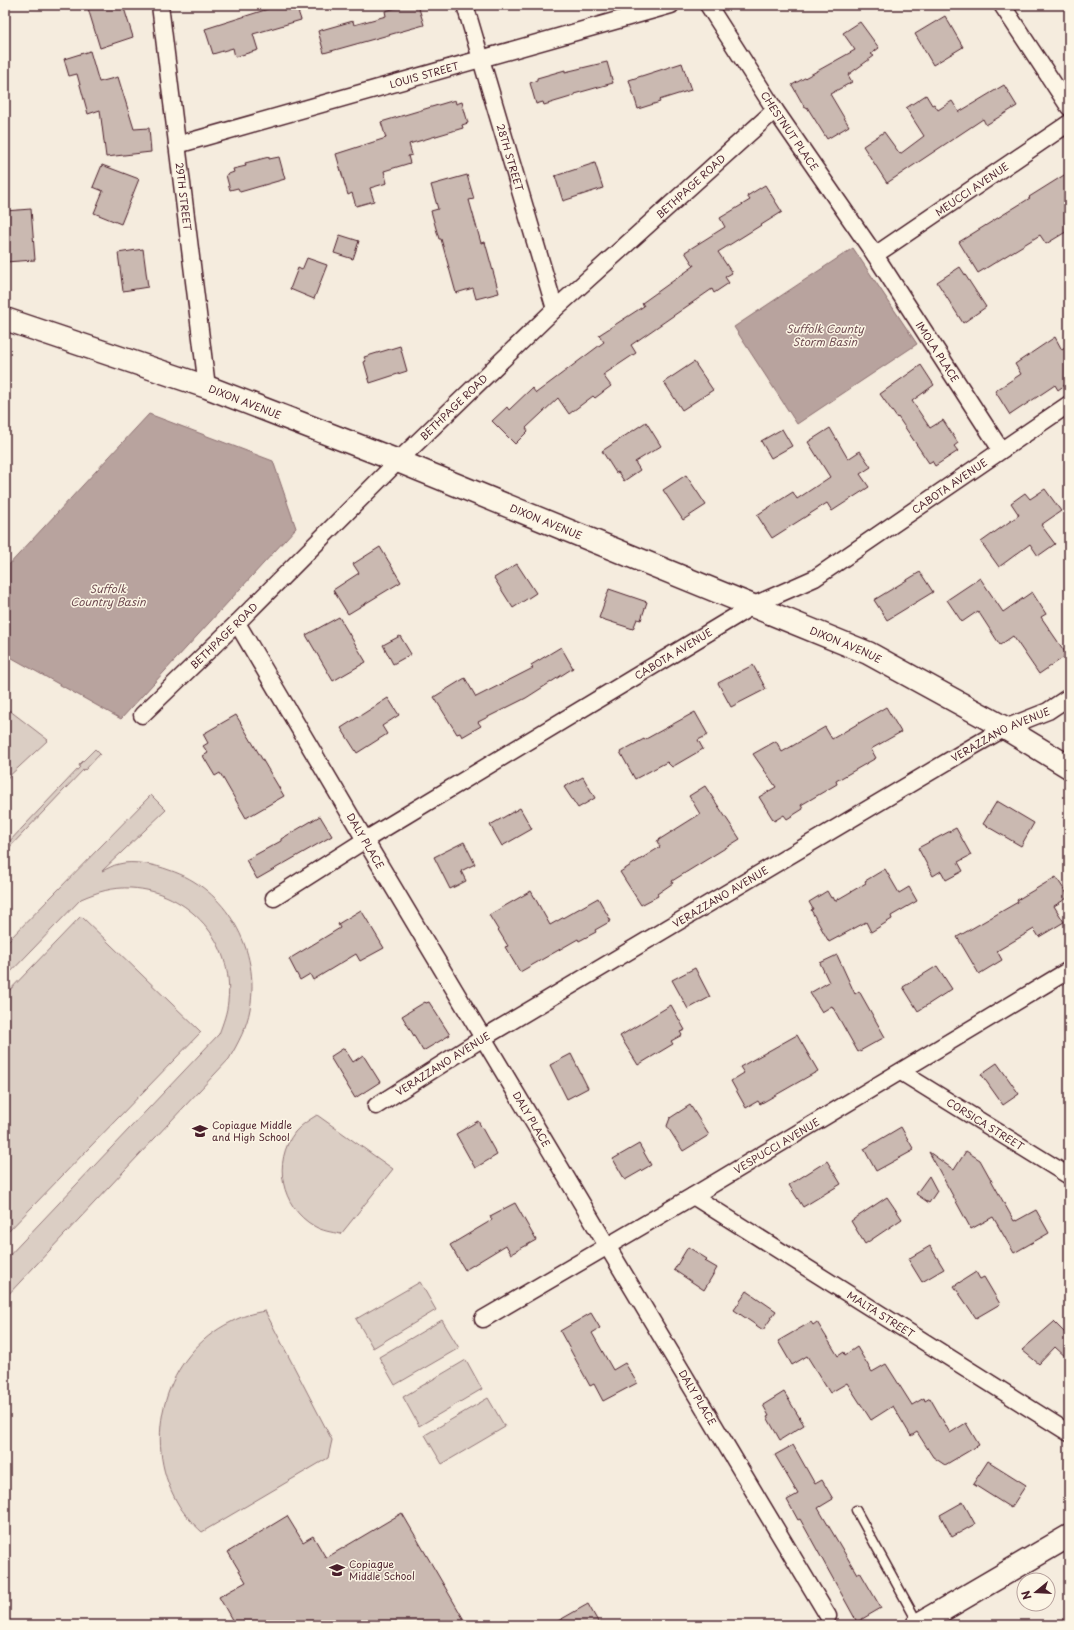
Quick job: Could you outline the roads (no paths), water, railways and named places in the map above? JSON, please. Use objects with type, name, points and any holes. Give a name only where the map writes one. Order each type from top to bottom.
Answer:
[{"type":"main road","name":"DIXON AVENUE","points":[[5,319],[207,387],[398,460],[754,605],[868,653],[1005,728],[1069,767]]},
{"type":"main road","points":[[918,1624],[1069,1536]]},
{"type":"street","name":"29TH STREET","points":[[160,5],[207,387]]},
{"type":"street","name":"28TH STREET","points":[[465,5],[555,309]]},
{"type":"street","name":"LOUIS STREET","points":[[177,145],[671,5]]},
{"type":"street","name":"CHESTNUT PLACE","points":[[708,5],[775,110],[875,255]]},
{"type":"street","points":[[1002,5],[1069,107]]},
{"type":"street","name":"BETHPAGE ROAD","points":[[142,715],[237,623],[398,460],[555,309],[775,110]]},
{"type":"street","name":"MEUCCI AVENUE","points":[[875,255],[1069,123]]},
{"type":"street","name":"IMOLA PLACE","points":[[875,255],[1001,450]]},
{"type":"street","name":"CABOTA AVENUE","points":[[274,898],[365,840],[754,605],[815,578],[1069,404]]},
{"type":"street","name":"DALY PLACE","points":[[237,623],[828,1616]]},
{"type":"street","name":"VERAZZANO AVENUE","points":[[376,1106],[483,1038],[1005,728],[1048,711],[1069,697]]},
{"type":"street","name":"VESPUCCI AVENUE","points":[[483,1319],[693,1196],[1069,970]]},
{"type":"street","name":"CORSICA STREET","points":[[901,1072],[1069,1176]]},
{"type":"street","name":"MALTA STREET","points":[[693,1196],[1069,1433]]},
{"type":"lane","points":[[856,1510],[918,1624]]},
{"type":"water","name":"Suffolk County Storm Basin","points":[[853,248],[917,344],[797,424],[734,327]]},
{"type":"water","name":"Suffolk Country Basin","points":[[149,414],[273,461],[296,528],[121,719],[5,654],[5,569]]},
{"type":"place","name":"Copiague Middle and High School","points":[[200,1131]]},
{"type":"place","name":"Copiague Middle School","points":[[337,1570]]}]
